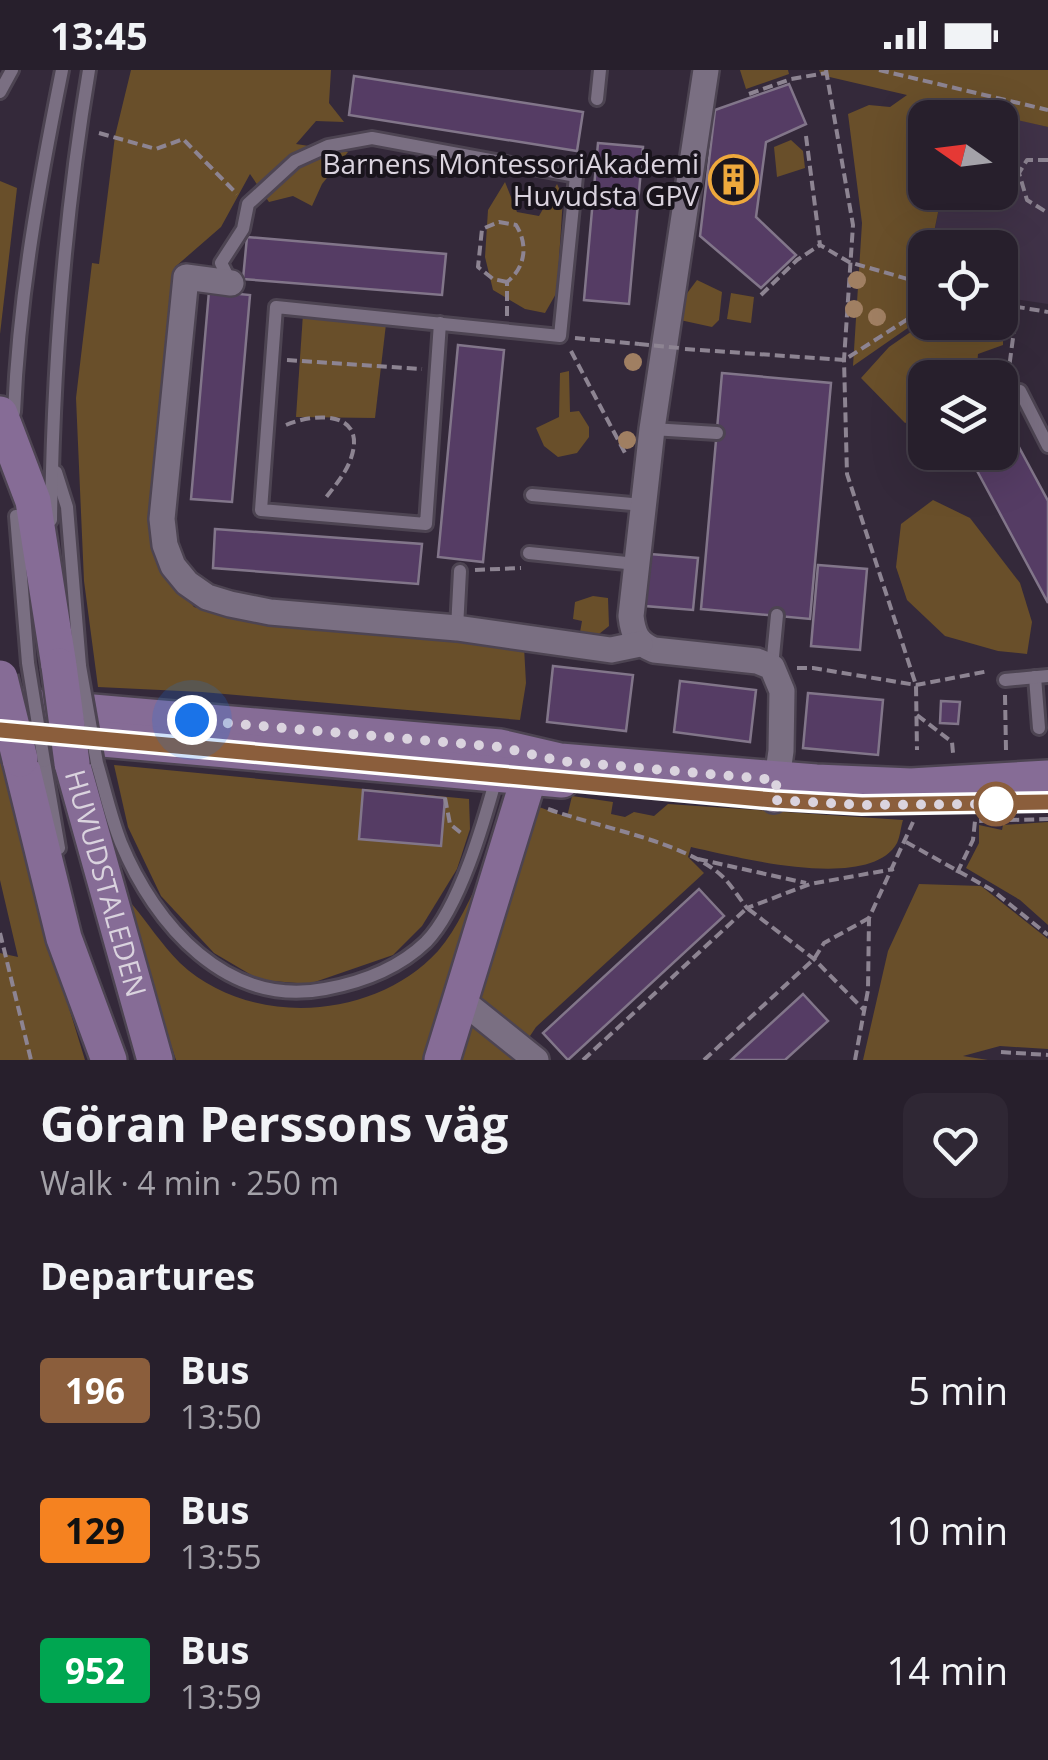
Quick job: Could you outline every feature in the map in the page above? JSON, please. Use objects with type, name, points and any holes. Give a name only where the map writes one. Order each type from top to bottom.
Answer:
[{"type":"street","points":[[640,644],[631,616],[642,505],[706,70]]},
{"type":"street","points":[[232,283],[186,277],[162,519],[165,545],[187,583],[207,597],[270,612],[457,628],[611,650],[640,644],[654,650],[757,660],[772,667],[782,691],[775,790]]},
{"type":"street","name":"HUVUDSTALEDEN","points":[[7,413],[33,501],[50,602],[42,668],[59,762],[154,1060]]},
{"type":"street","name":"HUVUDSTALEDEN","points":[[42,668],[59,762],[64,938],[109,1060]]},
{"type":"street","points":[[0,704],[512,774]]},
{"type":"street","points":[[0,730],[512,774],[560,761],[862,805],[1048,802]]},
{"type":"street","points":[[442,1060],[512,774]]},
{"type":"street","points":[[775,790],[1048,778]]},
{"type":"street","points":[[460,999],[536,1060]]},
{"type":"lane","points":[[0,92],[12,70]]},
{"type":"lane","points":[[7,413],[37,196],[62,70]]},
{"type":"lane","points":[[50,602],[52,460],[73,167],[89,70]]},
{"type":"lane","points":[[597,98],[600,70]]},
{"type":"lane","points":[[232,283],[221,263],[242,229],[248,204],[295,161],[328,146],[372,138],[576,176],[560,336],[440,323],[276,307],[262,510],[426,524],[440,323]]},
{"type":"lane","points":[[1020,392],[1048,446]]},
{"type":"lane","points":[[652,428],[717,432]]},
{"type":"lane","points":[[42,668],[68,507],[52,460]]},
{"type":"lane","points":[[532,496],[642,505]]},
{"type":"lane","points":[[16,516],[42,668]]},
{"type":"lane","points":[[529,553],[636,564]]},
{"type":"lane","points":[[457,628],[460,571]]},
{"type":"lane","points":[[772,667],[776,616]]},
{"type":"lane","points":[[1004,680],[1041,677],[1040,728]]},
{"type":"lane","points":[[59,762],[120,842],[149,899],[186,944],[233,980],[273,990],[314,992],[383,974],[428,940],[456,894],[512,774]]},
{"type":"path","points":[[879,70],[1048,110]]},
{"type":"path","points":[[749,94],[826,71],[853,224],[844,360],[847,474],[916,686],[916,750]]},
{"type":"path","points":[[104,134],[156,148],[183,139],[248,204]]},
{"type":"path","points":[[806,136],[820,245]]},
{"type":"path","points":[[1048,160],[1027,160],[1019,173],[1026,200],[1048,213]]},
{"type":"path","points":[[499,222],[516,225],[524,237],[524,259],[507,282],[493,279],[478,267],[482,229],[499,222]]},
{"type":"path","points":[[820,245],[849,262],[908,279]]},
{"type":"path","points":[[761,295],[797,260],[820,245]]},
{"type":"path","points":[[506,330],[507,282]]},
{"type":"path","points":[[1018,308],[1048,312]]},
{"type":"path","points":[[626,454],[571,353],[572,337],[844,360],[908,319]]},
{"type":"path","points":[[1013,340],[1009,368],[1020,392]]},
{"type":"path","points":[[272,358],[435,370]]},
{"type":"path","points":[[267,433],[319,415],[334,417],[350,430],[354,441],[352,458],[324,499],[320,515]]},
{"type":"path","points":[[460,571],[522,568],[529,553]]},
{"type":"path","points":[[772,667],[813,668],[916,686],[1006,668],[1006,750]]},
{"type":"path","points":[[916,714],[952,742],[954,758]]},
{"type":"path","points":[[512,774],[594,825],[663,844],[722,876],[747,908],[814,959],[864,1010]]},
{"type":"path","points":[[443,785],[450,824],[476,845]]},
{"type":"path","points":[[957,872],[973,840],[975,821],[1048,819]]},
{"type":"path","points":[[855,1060],[868,990],[869,918],[913,822]]},
{"type":"path","points":[[906,842],[1010,902],[1048,935]]},
{"type":"path","points":[[693,858],[810,884]]},
{"type":"path","points":[[583,1060],[747,908],[810,884],[894,870]]},
{"type":"path","points":[[704,1060],[814,959],[824,943],[869,918]]},
{"type":"path","points":[[0,933],[31,1060]]},
{"type":"path","points":[[1001,1052],[1048,1055]]},
{"type":"shaded area","points":[[131,70],[331,70],[329,103],[344,122],[316,121],[296,144],[348,152],[322,184],[312,206],[293,196],[269,202],[250,174],[221,227],[175,267],[156,517],[171,577],[194,607],[233,618],[402,631],[524,647],[526,683],[520,720],[202,692],[98,687],[84,581],[76,398],[92,263],[99,264],[115,136]]},
{"type":"shaded area","points":[[740,70],[788,70],[789,74],[746,89]]},
{"type":"shaded area","points":[[819,70],[1048,70],[1048,127],[1018,120],[1018,100],[908,100],[908,210],[939,210],[934,230],[908,230],[908,328],[853,366],[862,223],[848,114],[869,105],[890,107],[907,95],[821,75]]},
{"type":"shaded area","points":[[1018,120],[1048,127],[1048,304],[1018,300],[1018,230],[935,230],[939,210],[1018,210]]},
{"type":"shaded area","points":[[791,140],[803,151],[805,168],[777,177],[774,147]]},
{"type":"shaded area","points":[[0,181],[17,188],[0,334]]},
{"type":"shaded area","points":[[505,182],[517,212],[539,216],[557,184],[563,197],[557,292],[545,313],[525,309],[493,290],[485,257],[488,210]]},
{"type":"shaded area","points":[[697,280],[722,292],[719,320],[712,327],[680,320],[682,300]]},
{"type":"shaded area","points":[[731,293],[754,297],[751,323],[727,319]]},
{"type":"shaded area","points":[[303,314],[386,324],[375,418],[296,417]]},
{"type":"shaded area","points":[[908,334],[908,340],[1003,340],[1003,345],[978,354],[977,360],[908,360],[905,423],[861,378],[889,347]]},
{"type":"shaded area","points":[[569,371],[570,412],[579,411],[589,427],[589,437],[577,453],[558,457],[544,446],[536,428],[559,417],[560,373]]},
{"type":"shaded area","points":[[933,500],[970,518],[1020,583],[1032,622],[1027,654],[998,651],[945,636],[907,600],[896,567],[901,524]]},
{"type":"shaded area","points":[[593,596],[608,598],[609,626],[599,634],[579,638],[582,621],[573,619],[575,602]]},
{"type":"shaded area","points":[[0,762],[4,762],[39,910],[85,1060],[0,1060],[0,953],[18,957],[0,880]]},
{"type":"shaded area","points":[[114,765],[469,799],[470,829],[457,869],[422,926],[393,955],[309,984],[260,980],[214,953],[161,896],[128,827]]},
{"type":"shaded area","points":[[572,796],[613,802],[611,814],[625,817],[634,812],[654,816],[668,804],[903,820],[897,843],[882,858],[859,866],[800,867],[691,847],[688,857],[704,873],[536,1027],[514,1060],[454,1060],[539,807],[567,817]]},
{"type":"shaded area","points":[[1048,822],[1048,925],[1020,900],[966,868],[979,843],[979,825],[1002,830],[1003,825]]},
{"type":"shaded area","points":[[484,871],[427,1060],[176,1060],[141,957],[131,903],[180,963],[208,984],[240,998],[275,1006],[311,1008],[346,1003],[380,992],[411,974],[445,942]]},
{"type":"shaded area","points":[[919,884],[981,886],[1048,939],[1048,1049],[1000,1046],[963,1056],[988,1060],[863,1060],[888,951]]},
{"type":"building","points":[[354,76],[583,112],[577,151],[349,115]]},
{"type":"building","name":"Barnens MontessoriAkademi Huvudsta GPV","points":[[789,84],[806,124],[766,142],[756,217],[796,255],[761,288],[700,236],[715,110]]},
{"type":"building","points":[[598,143],[643,147],[629,304],[584,300]]},
{"type":"building","points":[[247,237],[446,254],[442,295],[243,279]]},
{"type":"building","points":[[209,291],[250,295],[232,502],[191,499]]},
{"type":"building","points":[[458,345],[504,350],[483,562],[438,557]]},
{"type":"building","points":[[722,373],[831,383],[810,619],[701,609]]},
{"type":"building","points":[[1018,445],[1048,501],[1048,603],[977,470],[1018,470]]},
{"type":"building","points":[[215,529],[422,544],[418,584],[213,568]]},
{"type":"building","points":[[650,554],[698,558],[693,610],[645,606]]},
{"type":"building","points":[[818,565],[867,569],[860,650],[811,646]]},
{"type":"building","points":[[553,666],[633,675],[626,731],[547,722]]},
{"type":"building","points":[[680,681],[756,690],[750,742],[674,732]]},
{"type":"building","points":[[808,693],[883,700],[878,755],[803,748]]},
{"type":"building","points":[[941,701],[960,702],[958,724],[940,723]]},
{"type":"building","points":[[363,790],[445,798],[441,846],[359,839]]},
{"type":"building","points":[[699,889],[724,916],[568,1060],[543,1033]]},
{"type":"building","points":[[803,994],[828,1021],[785,1060],[731,1060]]},
{"type":"bus line","name":"196","points":[[0,730],[774,800],[862,805],[1048,802]]},
{"type":"place","name":"Barnens MontessoriAkademi Huvudsta GPV","points":[[734,180]]},
{"type":"route","points":[[192,720],[500,747],[560,761],[777,780],[774,800],[862,805],[996,804]]}]
